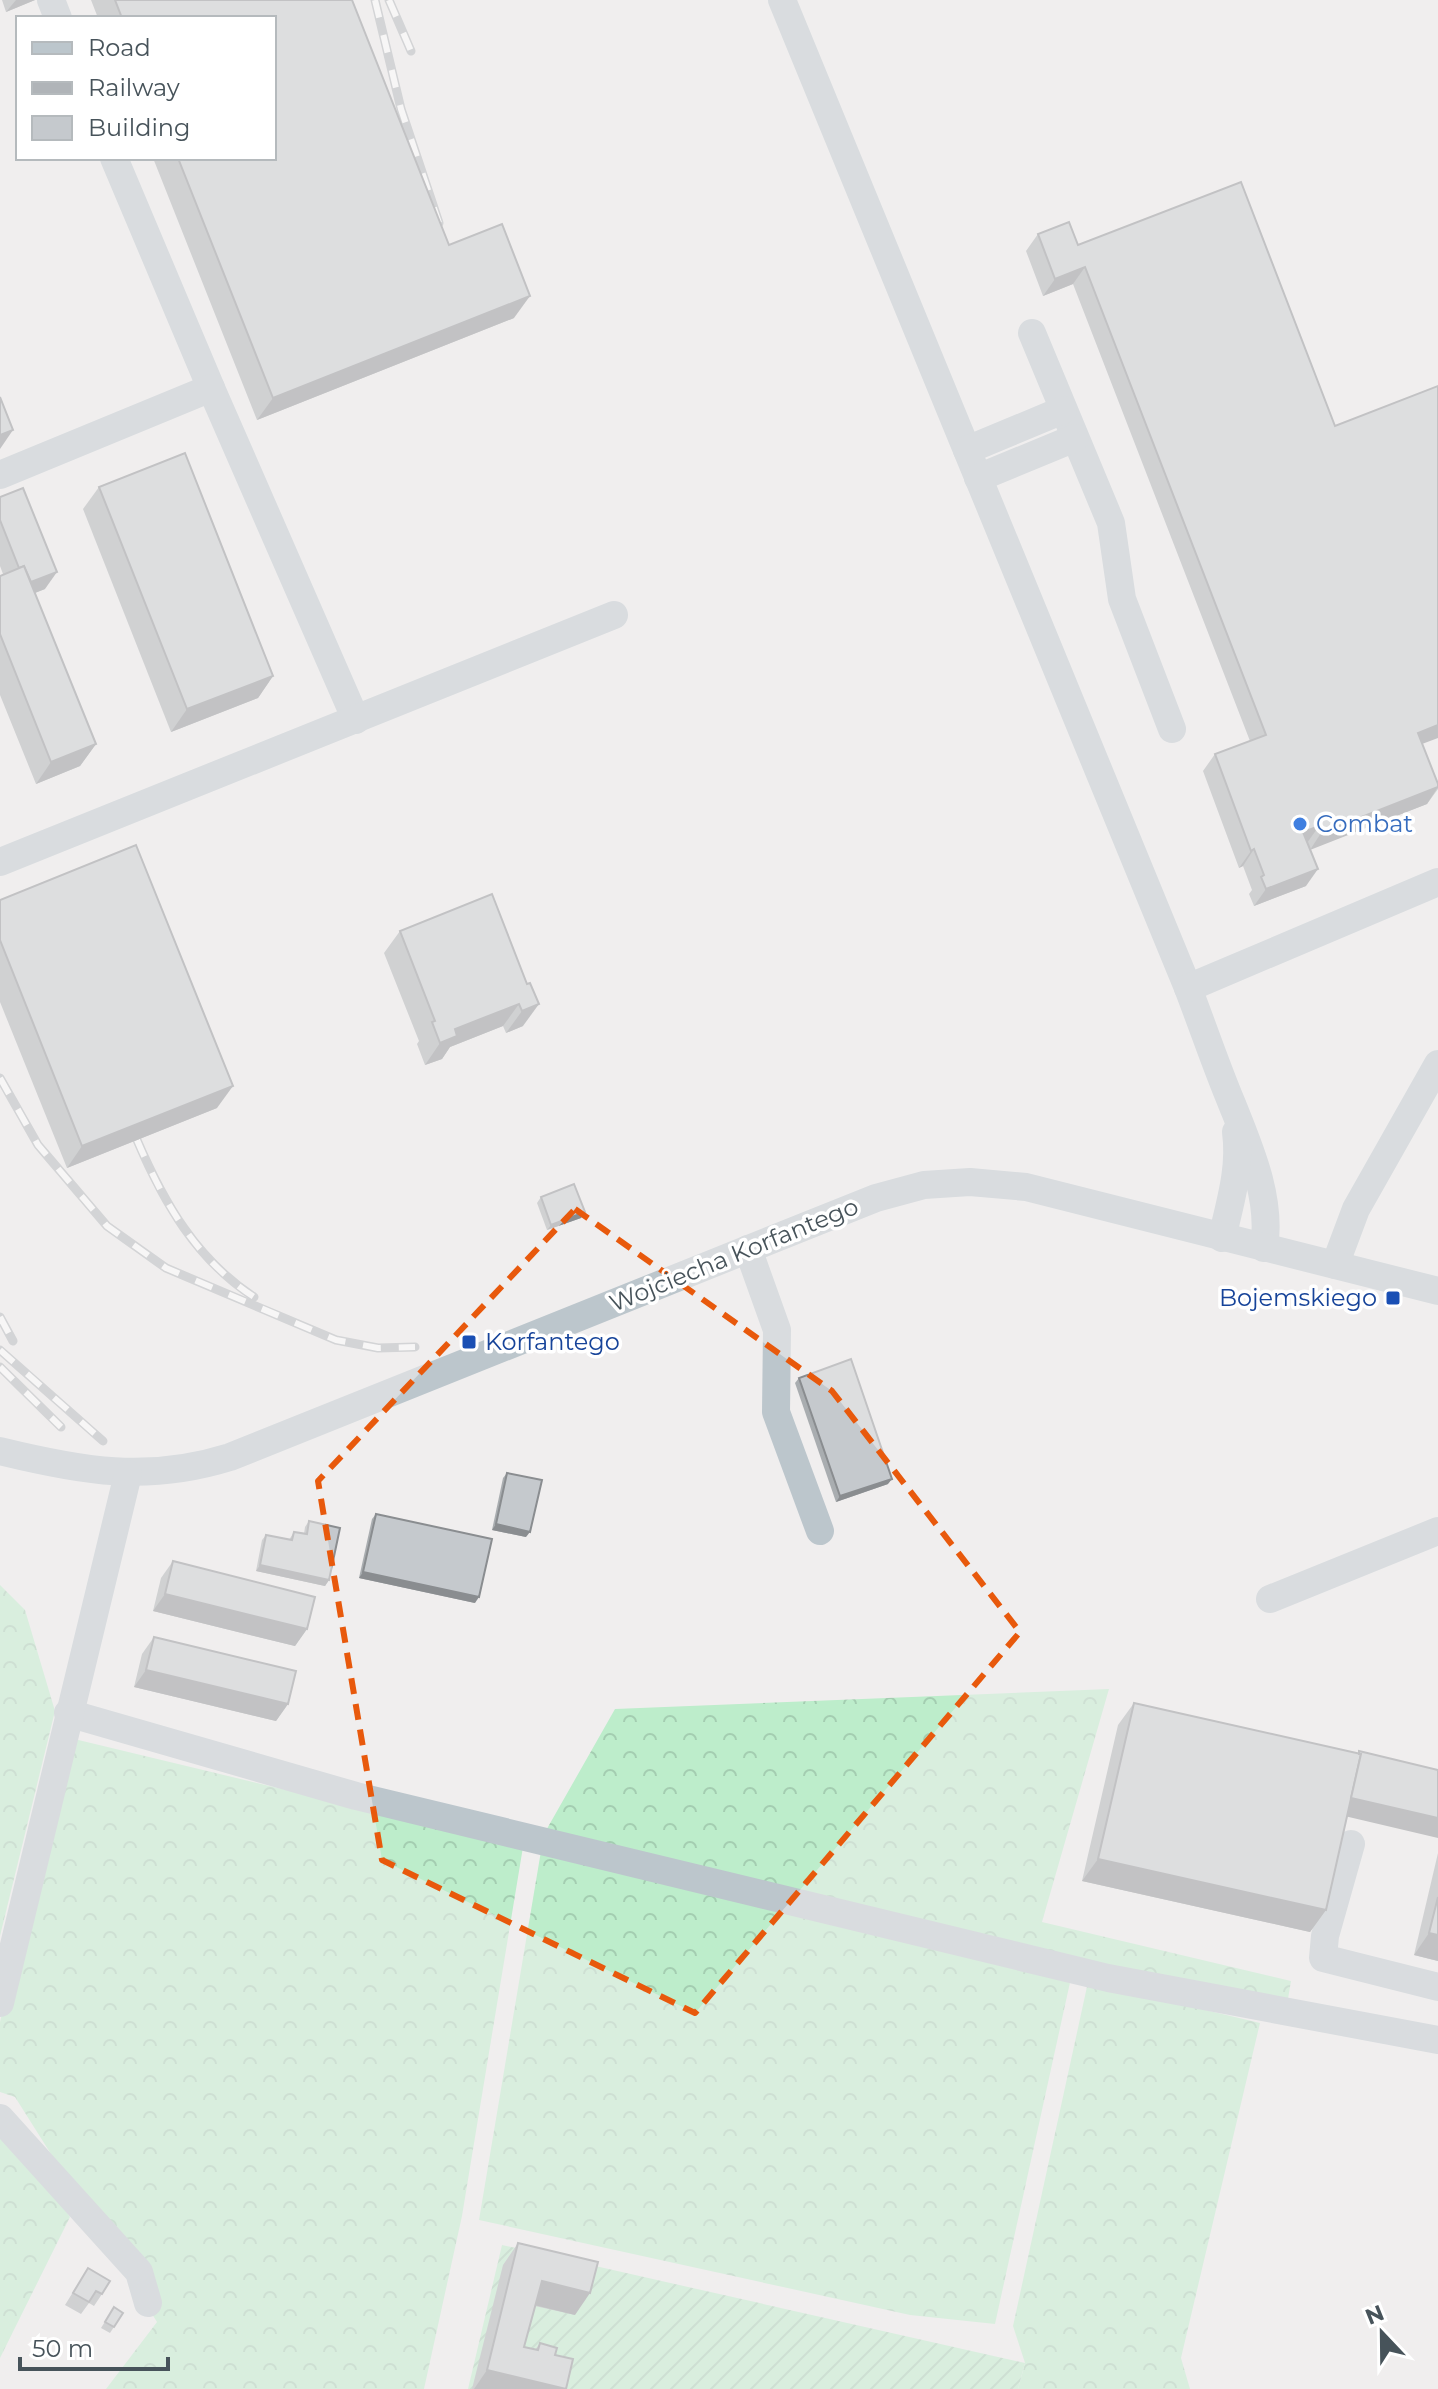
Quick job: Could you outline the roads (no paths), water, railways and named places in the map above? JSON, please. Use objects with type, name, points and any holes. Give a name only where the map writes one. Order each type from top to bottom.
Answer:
[{"type":"street","points":[[782,0],[1188,988],[1247,1140],[1263,1200],[1264,1248]]},
{"type":"street","points":[[115,160],[356,720]]},
{"type":"street","points":[[1032,333],[1111,523],[1122,599],[1172,729]]},
{"type":"street","points":[[0,475],[211,388]]},
{"type":"street","points":[[967,450],[1063,410]]},
{"type":"street","points":[[978,478],[1075,438]]},
{"type":"street","points":[[0,862],[614,615]]},
{"type":"street","points":[[1188,988],[1438,882]]},
{"type":"street","points":[[1335,1265],[1356,1209],[1438,1064]]},
{"type":"street","points":[[1222,1238],[1234,1189],[1238,1148],[1232,1104]]},
{"type":"street","name":"Wojciecha Korfantego","points":[[0,1451],[67,1467],[128,1474],[201,1466],[876,1198],[924,1185],[970,1182],[1026,1187],[1438,1291]]},
{"type":"street","points":[[748,1249],[777,1330],[776,1412],[820,1531]]},
{"type":"street","points":[[0,2003],[128,1474]]},
{"type":"street","points":[[1270,1599],[1438,1531]]},
{"type":"street","points":[[68,1713],[356,1796],[1108,1978],[1438,2040]]},
{"type":"street","points":[[1351,1844],[1325,1936],[1323,1958],[1438,1987]]},
{"type":"street","points":[[0,2118],[139,2272],[148,2303]]},
{"type":"railway","points":[[375,0],[401,109],[439,223]]},
{"type":"railway","points":[[389,0],[411,51]]},
{"type":"railway","points":[[0,1078],[38,1145],[107,1226],[166,1268],[336,1340],[378,1348],[415,1347]]},
{"type":"railway","points":[[137,1140],[184,1228],[215,1265],[254,1297]]},
{"type":"railway","points":[[0,1317],[13,1341]]},
{"type":"railway","points":[[0,1350],[103,1441]]},
{"type":"railway","points":[[0,1367],[61,1427]]},
{"type":"place","name":"Combat","points":[[1300,824]]},
{"type":"place","name":"Bojemskiego","points":[[1393,1298]]},
{"type":"place","name":"Korfantego","points":[[469,1342]]}]
